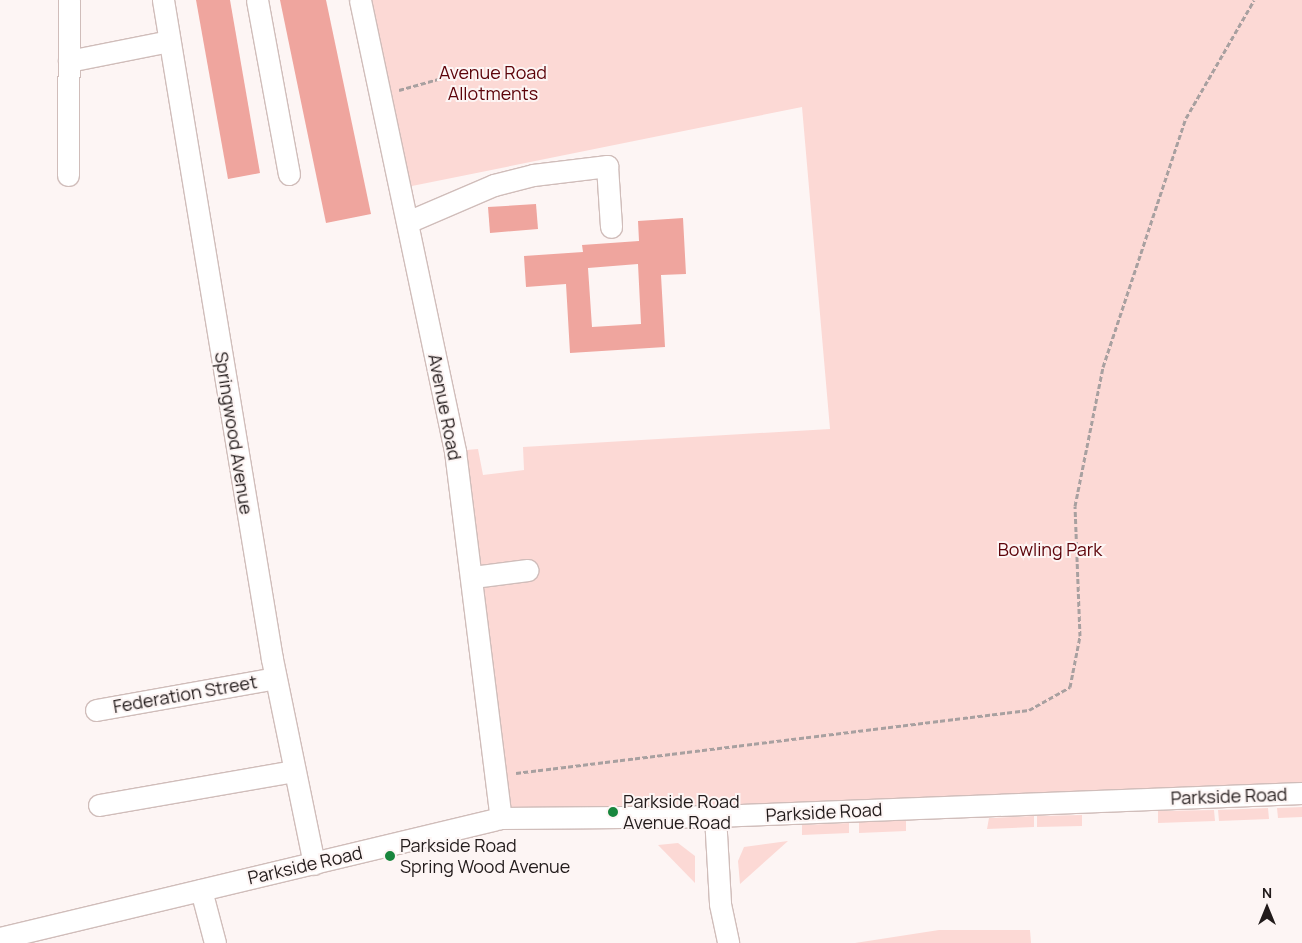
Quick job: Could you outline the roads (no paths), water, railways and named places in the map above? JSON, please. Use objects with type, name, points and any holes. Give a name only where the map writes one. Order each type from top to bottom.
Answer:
[{"type":"street","points":[[68,175],[69,0]]},
{"type":"street","name":"Springwood Avenue","points":[[163,0],[275,678],[314,864]]},
{"type":"street","points":[[257,0],[289,174]]},
{"type":"street","name":"Avenue Road","points":[[360,0],[410,220],[454,451],[473,577],[498,774],[501,818]]},
{"type":"street","points":[[69,61],[169,41]]},
{"type":"street","points":[[410,220],[494,186],[533,175],[607,166],[611,228]]},
{"type":"street","points":[[473,577],[528,570]]},
{"type":"street","name":"Federation Street","points":[[96,710],[275,678]]},
{"type":"street","points":[[99,805],[293,771]]},
{"type":"street","name":"Parkside Road","points":[[0,938],[501,818],[715,816],[1302,793]]},
{"type":"street","points":[[715,816],[720,904],[728,943]]},
{"type":"street","points":[[202,890],[215,943]]},
{"type":"place","name":"Parkside Road Avenue Road","points":[[613,812]]},
{"type":"place","name":"Parkside Road Spring Wood Avenue","points":[[390,856]]},
{"type":"park label","name":"Avenue Road Allotments","points":[[493,83]]},
{"type":"park label","name":"Bowling Park","points":[[1050,549]]}]
